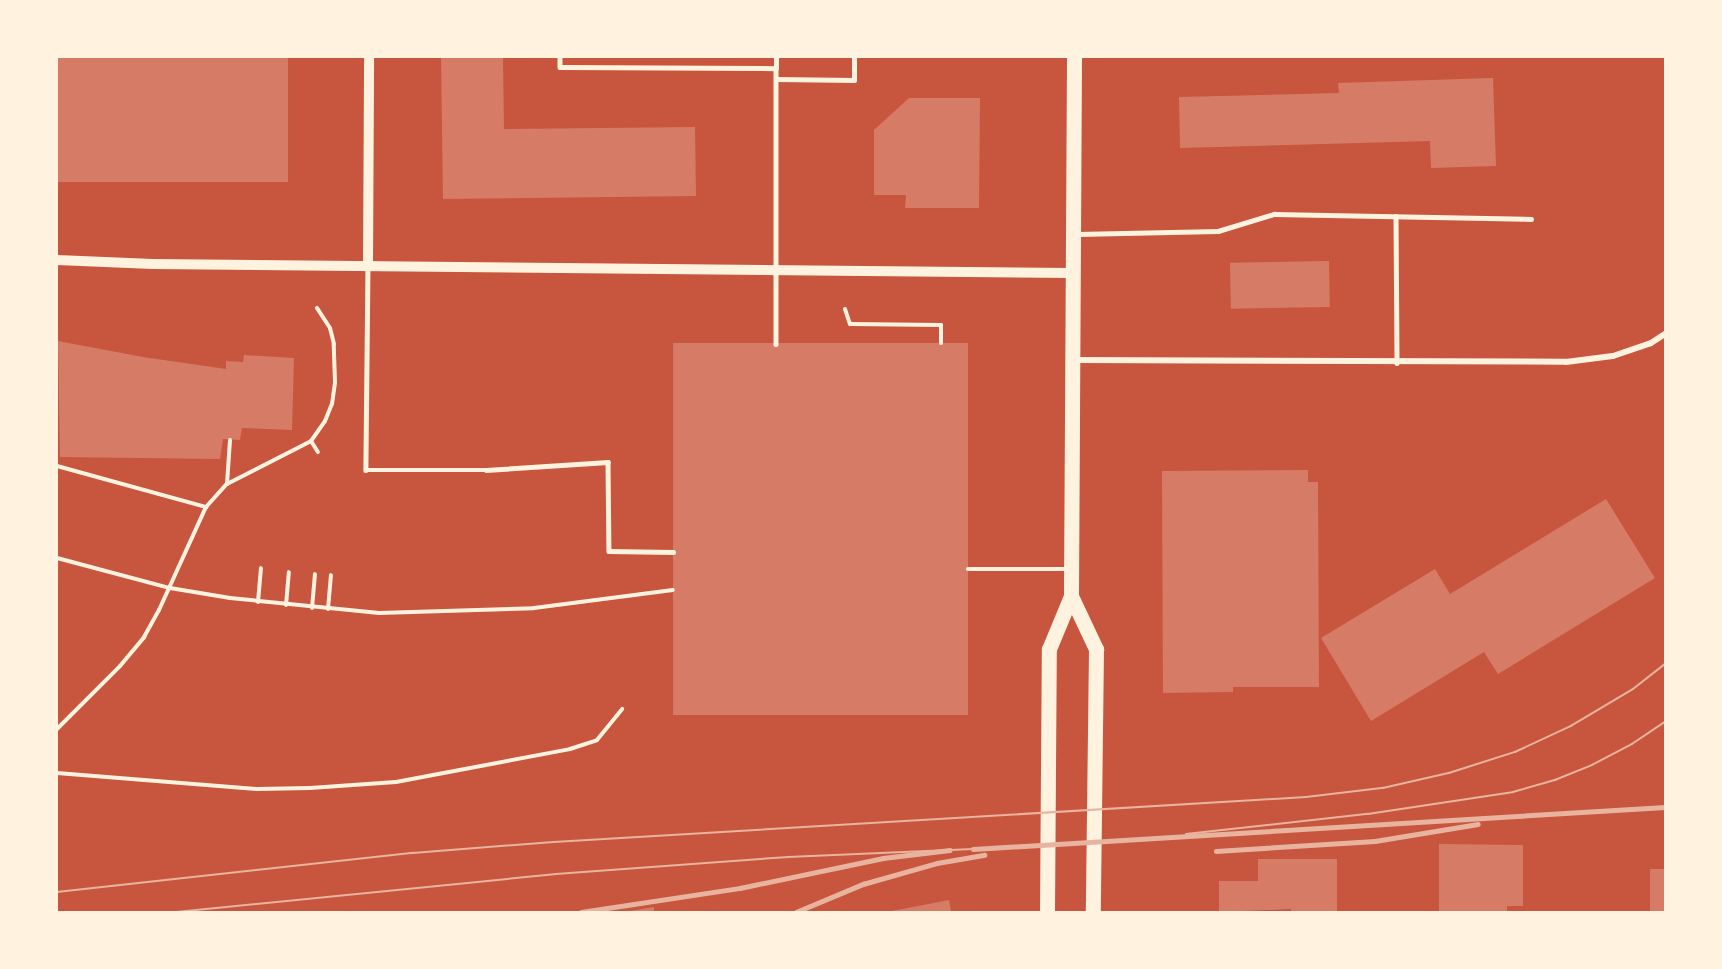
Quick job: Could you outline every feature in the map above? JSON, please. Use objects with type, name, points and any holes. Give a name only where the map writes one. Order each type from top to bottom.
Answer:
[{"type":"main road","points":[[1047,912],[1049,649],[1071,596],[1074,57]]},
{"type":"main road","points":[[1071,596],[1096,649],[1093,912]]},
{"type":"street","points":[[368,267],[369,57]]},
{"type":"street","points":[[57,260],[153,264],[368,267],[1074,273]]},
{"type":"street","points":[[1073,360],[1566,362],[1613,356],[1651,343],[1665,334]]},
{"type":"lane","points":[[560,57],[560,66],[776,68]]},
{"type":"lane","points":[[776,57],[777,344]]},
{"type":"lane","points":[[776,79],[854,80],[854,57]]},
{"type":"lane","points":[[1074,234],[1218,231],[1274,214],[1531,219]]},
{"type":"lane","points":[[1395,216],[1397,363]]},
{"type":"lane","points":[[368,267],[366,470],[486,470],[608,462],[609,551],[673,552]]},
{"type":"lane","points":[[968,569],[1071,569]]},
{"type":"path","points":[[57,729],[120,666],[144,637],[170,588],[206,507],[227,484],[310,441],[325,422],[332,404],[335,382],[330,328],[317,308]]},
{"type":"path","points":[[845,309],[850,324],[941,325],[941,343]]},
{"type":"path","points":[[227,484],[230,440]]},
{"type":"path","points":[[310,441],[318,452]]},
{"type":"path","points":[[57,465],[206,507]]},
{"type":"path","points":[[57,558],[170,588],[258,602],[379,613],[534,608],[673,590]]},
{"type":"path","points":[[258,602],[261,568]]},
{"type":"path","points":[[286,605],[289,572]]},
{"type":"path","points":[[312,608],[315,574]]},
{"type":"path","points":[[328,609],[331,575]]},
{"type":"path","points":[[57,773],[256,789],[396,782],[570,749],[597,740],[622,709]]},
{"type":"building","points":[[57,57],[288,57],[288,182],[57,182]]},
{"type":"building","points":[[441,57],[503,57],[504,129],[695,127],[696,196],[443,199]]},
{"type":"building","points":[[1493,78],[1496,166],[1431,168],[1430,141],[1180,148],[1179,97],[1339,93],[1338,83]]},
{"type":"building","points":[[909,98],[980,98],[979,208],[905,208],[906,195],[874,195],[874,130]]},
{"type":"building","points":[[1329,261],[1330,307],[1231,309],[1230,263]]},
{"type":"building","points":[[58,341],[143,357],[226,369],[226,361],[243,362],[244,355],[294,358],[292,430],[242,428],[240,440],[223,439],[220,459],[60,457]]},
{"type":"building","points":[[673,343],[968,343],[968,715],[673,715]]},
{"type":"building","points":[[1308,470],[1308,482],[1318,482],[1319,687],[1233,687],[1233,692],[1163,693],[1162,471]]},
{"type":"building","points":[[1606,499],[1655,578],[1498,674],[1484,652],[1371,721],[1321,638],[1435,569],[1450,594]]},
{"type":"building","points":[[1439,844],[1523,845],[1523,906],[1507,906],[1507,912],[1439,912]]},
{"type":"building","points":[[1258,859],[1337,859],[1337,912],[1291,912],[1291,909],[1219,912],[1219,881],[1258,881]]},
{"type":"building","points":[[1650,869],[1665,869],[1665,912],[1650,912]]},
{"type":"building","points":[[949,900],[951,912],[892,912],[892,911]]},
{"type":"building","points":[[654,907],[654,912],[630,912],[630,911]]},
{"type":"tram line","points":[[57,892],[413,853],[554,842],[1306,797],[1383,788],[1449,773],[1515,752],[1571,726],[1633,689],[1665,664]]},
{"type":"tram line","points":[[1186,834],[1368,814],[1513,792],[1555,780],[1592,765],[1632,744],[1665,722]]},
{"type":"tram line","points":[[176,912],[556,874],[788,857],[973,849]]},
{"type":"railway","points":[[973,849],[1665,807]]},
{"type":"railway","points":[[1216,851],[1375,841],[1478,824]]},
{"type":"railway","points":[[581,912],[740,888],[883,858],[950,850]]},
{"type":"railway","points":[[796,912],[863,884],[937,863],[984,855]]}]
